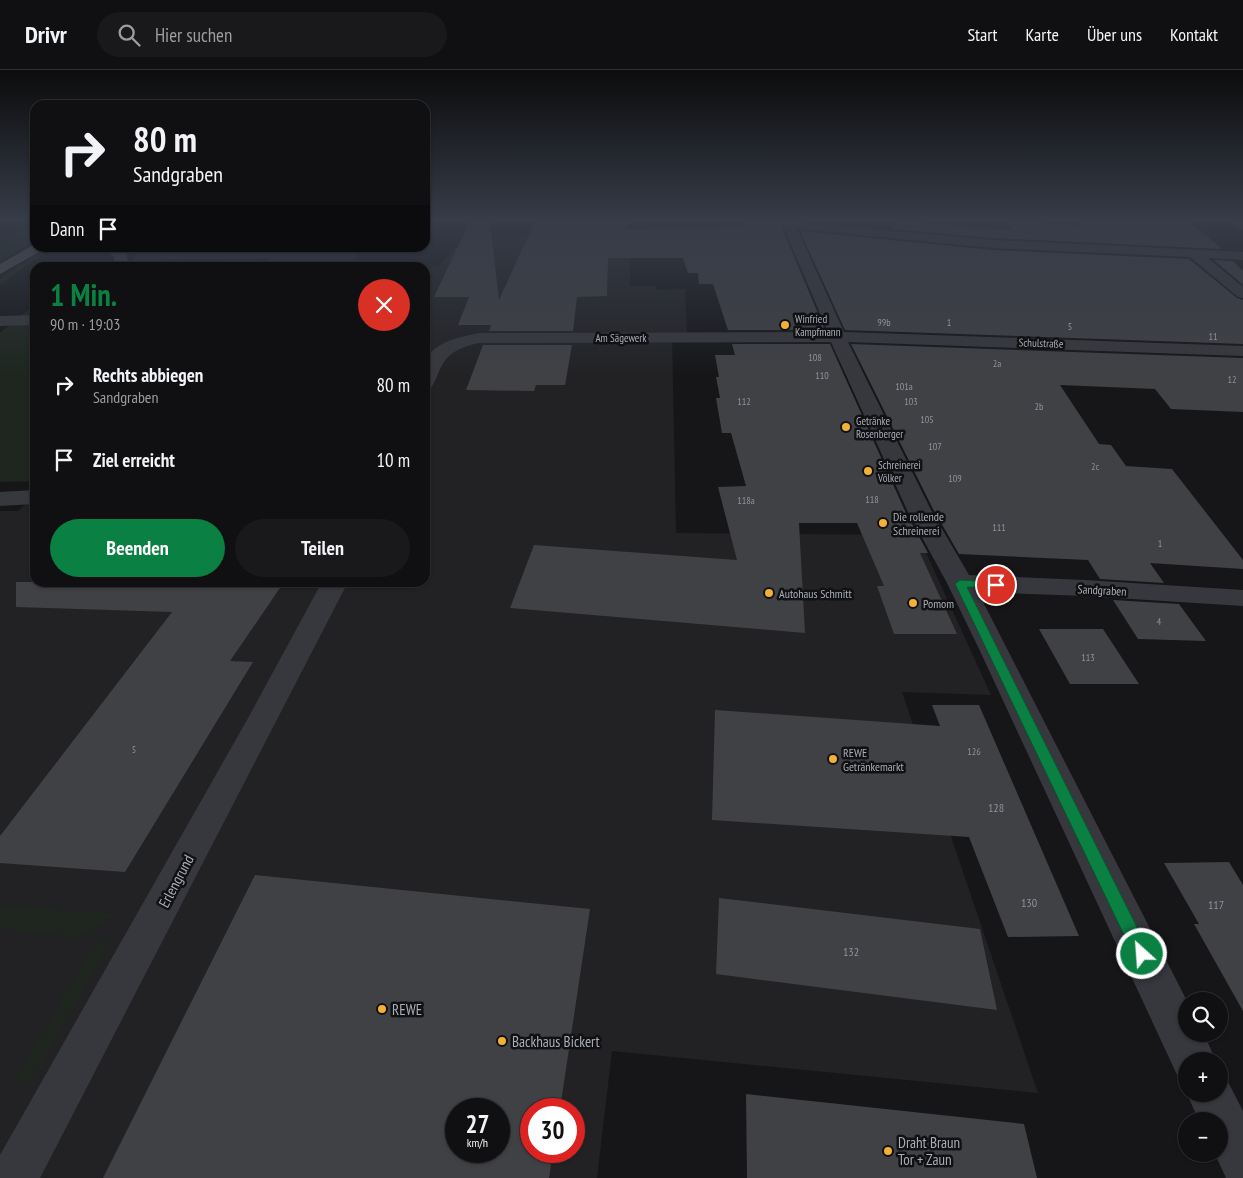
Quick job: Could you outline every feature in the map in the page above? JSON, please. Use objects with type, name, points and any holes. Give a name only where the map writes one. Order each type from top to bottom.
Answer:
[{"type":"street","points":[[810,273],[847,359],[915,502],[960,584],[1190,1052]]},
{"type":"street","points":[[1217,273],[1243,294]]},
{"type":"street","points":[[0,321],[30,320]]},
{"type":"street","name":"Schulstraße","points":[[839,337],[1243,351]]},
{"type":"street","name":"Am Sägewerk","points":[[430,372],[440,352],[462,342],[479,338],[839,337]]},
{"type":"street","points":[[0,499],[30,497]]},
{"type":"street","name":"Sandgraben","points":[[960,584],[1085,588],[1243,598]]},
{"type":"street","name":"Erlengrund","points":[[14,1178],[251,742],[332,587]]},
{"type":"street","points":[[1214,1102],[1243,1161]]},
{"type":"shaded area","points":[[8,273],[16,273],[0,285],[0,279]]},
{"type":"shaded area","points":[[430,273],[630,273],[630,286],[656,286],[656,290],[685,289],[687,333],[672,333],[676,533],[918,535],[991,695],[902,692],[1038,1093],[612,1051],[597,1178],[0,1178],[0,511],[18,511],[30,500],[30,587],[430,587]]},
{"type":"shaded area","points":[[30,308],[30,481],[0,482],[0,333]]},
{"type":"shaded area","points":[[0,905],[118,914],[79,937],[0,929]]},
{"type":"shaded area","points":[[113,937],[31,1082],[15,1081],[93,947]]},
{"type":"building","points":[[446,273],[496,273],[499,300],[511,273],[608,273],[607,296],[577,297],[573,331],[489,331],[491,325],[458,325],[469,297],[434,297]]},
{"type":"building","points":[[688,273],[801,273],[825,330],[728,330],[713,284],[699,284],[698,273]]},
{"type":"building","points":[[819,273],[1206,273],[1237,298],[1243,300],[1243,344],[845,330]]},
{"type":"building","points":[[1229,273],[1243,273],[1243,285]]},
{"type":"building","points":[[732,344],[830,344],[905,511],[928,553],[920,553],[957,634],[894,634],[877,586],[884,586],[857,523],[799,523],[805,633],[510,608],[534,545],[737,560],[718,487],[746,486],[731,433],[722,433],[716,398],[720,398],[716,377],[719,377],[715,355],[735,355]]},
{"type":"building","points":[[851,344],[1243,358],[1243,412],[1171,409],[1155,389],[1060,385],[1099,444],[1111,445],[1126,466],[1172,469],[1243,560],[1243,569],[1150,563],[1164,583],[1100,579],[1088,560],[959,554],[933,509]]},
{"type":"building","points":[[483,345],[572,345],[565,385],[536,385],[534,391],[466,390]]},
{"type":"building","points":[[16,582],[30,582],[30,587],[281,587],[230,661],[253,662],[125,872],[0,863],[0,836],[172,612],[16,607]]},
{"type":"building","points":[[1113,600],[1179,604],[1206,641],[1138,639]]},
{"type":"building","points":[[1039,629],[1103,629],[1139,684],[1070,684]]},
{"type":"building","name":"REWE Getränkemarkt","points":[[932,705],[979,705],[1079,936],[1008,937],[969,837],[712,820],[715,710],[940,726]]},
{"type":"building","points":[[1229,862],[1243,885],[1243,1011],[1194,924],[1199,924],[1164,863]]},
{"type":"building","name":"REWE","points":[[255,875],[590,909],[562,1098],[520,1098],[520,1163],[551,1163],[549,1178],[103,1178]]},
{"type":"building","points":[[719,898],[980,929],[997,1010],[716,974]]},
{"type":"building","name":"Draht Braun Tor + Zaun","points":[[746,1094],[1024,1124],[1037,1178],[747,1178]]},
{"type":"place","name":"Winfried Kampfmann","points":[[785,325]]},
{"type":"place","name":"Getränke Rosenberger","points":[[846,427]]},
{"type":"place","name":"Schreinerei Völker","points":[[868,471]]},
{"type":"place","name":"Die rollende Schreinerei","points":[[883,523]]},
{"type":"place","name":"Autohaus Schmitt","points":[[769,593]]},
{"type":"place","name":"Pomom","points":[[913,603]]},
{"type":"place","name":"REWE Getränkemarkt","points":[[833,759]]},
{"type":"place","name":"REWE","points":[[382,1009]]},
{"type":"place","name":"Backhaus Bickert","points":[[502,1041]]},
{"type":"place","name":"Draht Braun Tor + Zaun","points":[[888,1151]]},
{"type":"route","points":[[996,585],[960,584],[1142,954]]}]
